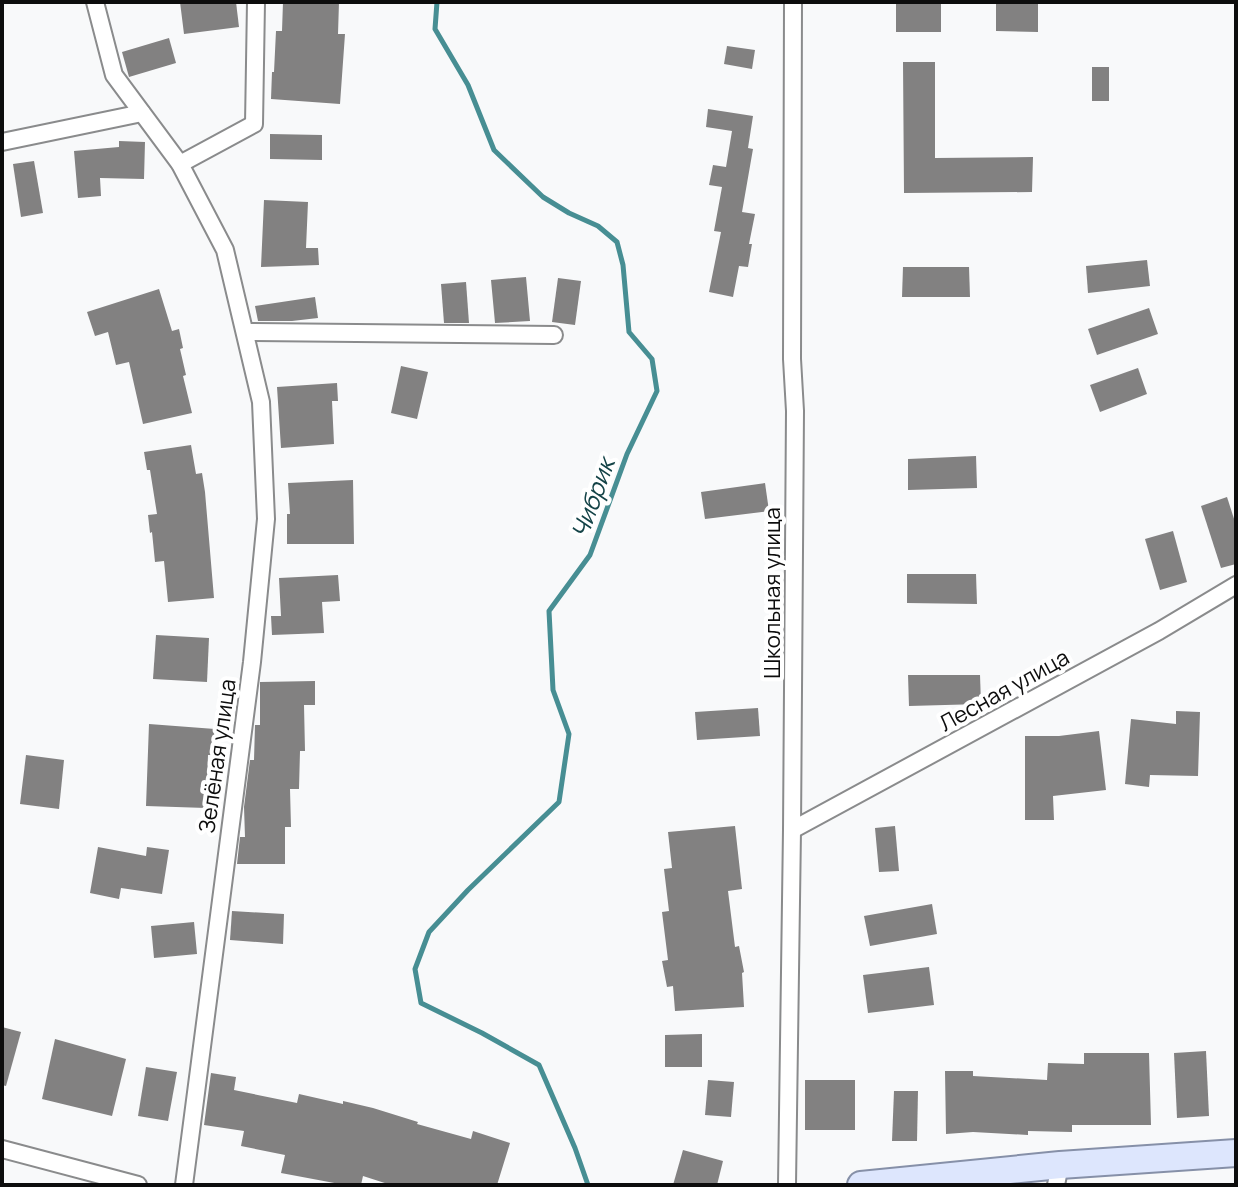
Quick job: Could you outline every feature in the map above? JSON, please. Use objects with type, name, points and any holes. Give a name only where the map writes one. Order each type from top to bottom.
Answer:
[{"type":"main road","points":[[861,1185],[1058,1175],[1236,1153]]},
{"type":"street","name":"Зелёная улица","points":[[95,2],[114,75],[180,164],[225,250],[261,402],[266,519],[252,662],[184,1185]]},
{"type":"street","points":[[180,164],[254,124],[256,2]]},
{"type":"street","name":"Школьная улица","points":[[787,1185],[795,411],[792,359],[793,2]]},
{"type":"street","points":[[2,142],[142,113]]},
{"type":"street","points":[[245,332],[554,335]]},
{"type":"street","name":"Лесная улица","points":[[792,830],[1159,631],[1236,585]]},
{"type":"street","points":[[2,1149],[138,1185]]},
{"type":"building","points":[[180,2],[236,2],[239,27],[184,34]]},
{"type":"building","points":[[283,2],[339,2],[338,34],[345,34],[340,104],[271,99],[276,31],[282,31]]},
{"type":"building","points":[[896,2],[941,2],[941,32],[896,32]]},
{"type":"building","points":[[996,2],[1038,2],[1038,32],[996,31]]},
{"type":"building","points":[[169,38],[176,63],[129,77],[122,52]]},
{"type":"building","points":[[727,46],[755,50],[752,69],[724,64]]},
{"type":"building","points":[[903,62],[935,62],[935,158],[1033,157],[1032,192],[904,193]]},
{"type":"building","points":[[1092,67],[1109,67],[1109,101],[1092,101]]},
{"type":"building","points":[[708,109],[753,116],[748,148],[753,149],[742,212],[755,214],[749,244],[752,244],[748,267],[739,266],[733,297],[709,292],[721,232],[714,231],[722,187],[709,185],[713,165],[726,167],[732,131],[706,127]]},
{"type":"building","points":[[270,134],[322,135],[322,160],[270,159]]},
{"type":"building","points":[[119,141],[145,142],[144,179],[100,178],[101,196],[78,198],[74,151],[119,147]]},
{"type":"building","points":[[34,161],[43,213],[21,217],[13,164]]},
{"type":"building","points":[[264,200],[308,202],[306,248],[318,248],[319,265],[261,267]]},
{"type":"building","points":[[1147,260],[1150,286],[1088,293],[1086,266]]},
{"type":"building","points":[[903,267],[969,267],[970,297],[902,297]]},
{"type":"building","points":[[526,277],[530,321],[495,323],[491,280]]},
{"type":"building","points":[[558,278],[581,281],[575,325],[552,322]]},
{"type":"building","points":[[466,282],[469,323],[444,323],[441,284]]},
{"type":"building","points":[[159,289],[172,331],[179,329],[186,375],[183,376],[192,413],[143,424],[129,362],[116,365],[108,332],[95,336],[87,312]]},
{"type":"building","points":[[315,297],[318,318],[258,321],[255,306]]},
{"type":"building","points":[[1149,308],[1158,334],[1097,355],[1088,329]]},
{"type":"building","points":[[401,366],[428,372],[417,419],[391,413]]},
{"type":"building","points":[[1138,368],[1147,394],[1100,412],[1090,385]]},
{"type":"building","points":[[337,383],[338,401],[332,401],[334,444],[281,448],[277,387]]},
{"type":"building","points":[[191,445],[196,474],[202,473],[205,492],[214,598],[168,602],[164,561],[155,562],[150,533],[148,515],[157,514],[144,452]]},
{"type":"building","points":[[976,456],[977,488],[908,490],[908,459]]},
{"type":"building","points":[[353,480],[354,544],[287,544],[287,514],[290,514],[288,483]]},
{"type":"building","points":[[765,483],[769,511],[705,519],[701,492]]},
{"type":"building","points":[[1227,497],[1236,525],[1236,564],[1221,568],[1201,506]]},
{"type":"building","points":[[1173,531],[1187,582],[1160,590],[1145,539]]},
{"type":"building","points":[[907,574],[976,574],[977,604],[907,603]]},
{"type":"building","points":[[338,575],[340,601],[322,602],[324,633],[272,635],[271,616],[281,616],[279,578]]},
{"type":"building","points":[[156,635],[209,638],[207,682],[153,679]]},
{"type":"building","points":[[908,675],[980,675],[981,704],[909,706]]},
{"type":"building","points":[[315,681],[315,705],[304,705],[305,751],[300,751],[299,789],[290,789],[291,827],[285,827],[285,864],[237,864],[240,837],[245,837],[244,807],[250,760],[254,760],[255,725],[260,725],[260,682]]},
{"type":"building","points":[[758,708],[760,736],[697,740],[695,712]]},
{"type":"building","points":[[1176,711],[1200,712],[1198,776],[1150,775],[1149,787],[1125,784],[1131,719],[1176,724]]},
{"type":"building","points":[[149,724],[215,729],[213,755],[208,755],[206,808],[146,806]]},
{"type":"building","points":[[1099,731],[1106,790],[1053,796],[1054,820],[1025,820],[1025,736]]},
{"type":"building","points":[[26,755],[64,760],[59,809],[20,804]]},
{"type":"building","points":[[735,826],[742,889],[728,891],[735,947],[739,946],[744,972],[744,1007],[675,1011],[673,986],[667,987],[662,961],[668,960],[662,912],[669,911],[664,869],[672,868],[668,832]]},
{"type":"building","points":[[895,826],[899,871],[879,872],[875,828]]},
{"type":"building","points":[[98,847],[146,856],[147,847],[169,850],[162,894],[121,888],[119,899],[90,893]]},
{"type":"building","points":[[932,904],[937,934],[870,946],[864,916]]},
{"type":"building","points":[[232,911],[284,914],[283,944],[230,940]]},
{"type":"building","points":[[194,922],[197,954],[154,958],[151,926]]},
{"type":"building","points":[[929,967],[934,1005],[868,1013],[863,975]]},
{"type":"building","points":[[2,1027],[21,1032],[6,1086],[2,1085]]},
{"type":"building","points":[[702,1034],[702,1067],[665,1067],[665,1035]]},
{"type":"building","points":[[55,1039],[126,1059],[112,1116],[42,1099]]},
{"type":"building","points":[[1206,1051],[1209,1116],[1177,1118],[1174,1053]]},
{"type":"building","points":[[1084,1053],[1149,1053],[1151,1125],[1072,1125],[1072,1132],[1028,1131],[1028,1135],[946,1134],[945,1071],[973,1071],[973,1076],[1047,1080],[1048,1063],[1084,1064]]},
{"type":"building","points":[[146,1067],[177,1072],[168,1121],[138,1116]]},
{"type":"building","points":[[211,1073],[236,1077],[234,1090],[297,1103],[299,1094],[343,1104],[343,1101],[471,1139],[473,1131],[510,1143],[497,1185],[391,1185],[363,1176],[361,1185],[345,1185],[281,1173],[285,1155],[241,1146],[244,1131],[204,1125]]},
{"type":"building","points":[[708,1080],[734,1082],[731,1117],[705,1115]]},
{"type":"building","points":[[805,1080],[855,1080],[855,1130],[805,1130]]},
{"type":"building","points":[[894,1091],[918,1091],[917,1141],[892,1141]]},
{"type":"building","points":[[683,1150],[723,1161],[717,1185],[673,1185]]},
{"type":"waterway","name":"Чибрик","points":[[437,2],[435,29],[468,85],[494,150],[543,197],[598,226],[617,242],[623,265],[629,332],[652,359],[657,391],[627,454],[590,555],[549,611],[553,690],[569,734],[559,802],[429,932],[415,969],[421,1003],[539,1065],[588,1185]]}]
